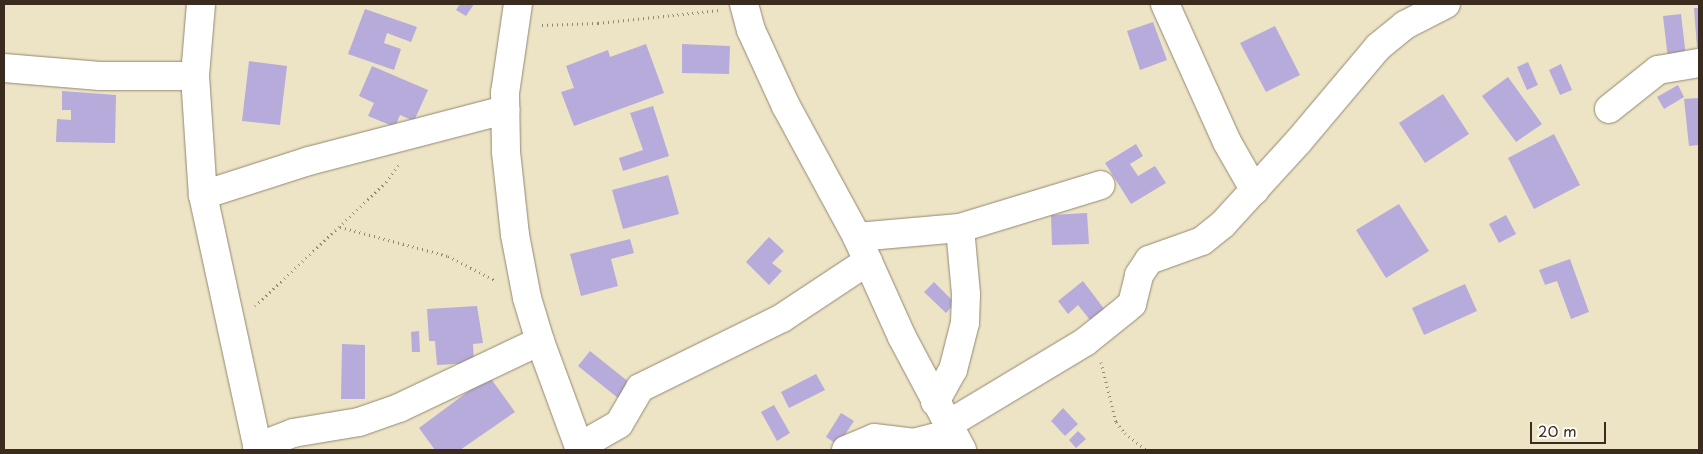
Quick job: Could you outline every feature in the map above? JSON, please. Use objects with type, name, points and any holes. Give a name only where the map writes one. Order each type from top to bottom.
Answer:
[{"type":"street","points":[[201,4],[196,76],[198,148],[203,195],[257,449],[293,433],[359,422],[398,408],[540,342]]},
{"type":"street","points":[[1165,4],[1227,142],[1255,191]]},
{"type":"street","points":[[846,450],[874,438],[914,443],[949,428],[1085,342],[1132,304],[1139,275],[1149,260],[1202,241],[1223,224],[1255,191],[1378,47],[1406,25],[1446,4]]},
{"type":"street","points":[[744,5],[786,106],[856,237],[949,428]]},
{"type":"street","points":[[516,15],[505,110],[514,226],[527,298],[540,342],[579,449],[619,424],[640,388],[782,318],[868,261]]},
{"type":"street","points":[[1609,109],[1658,70],[1699,63]]},
{"type":"street","points":[[4,68],[100,76],[196,76]]},
{"type":"street","points":[[203,195],[309,161],[505,110]]},
{"type":"street","points":[[856,237],[960,228],[1102,185]]},
{"type":"street","points":[[949,428],[953,370],[965,323],[966,294],[960,228]]},
{"type":"path","points":[[516,15],[598,23],[744,5]]},
{"type":"path","points":[[233,334],[257,304],[386,182],[416,133]]},
{"type":"path","points":[[340,227],[448,256],[527,298]]},
{"type":"path","points":[[1099,329],[1103,378],[1109,405],[1124,433],[1147,450]]},
{"type":"building","points":[[460,4],[474,4],[466,16],[456,10]]},
{"type":"building","points":[[1694,8],[1699,8],[1699,47],[1697,48]]},
{"type":"building","points":[[365,9],[417,27],[411,42],[387,33],[384,43],[401,49],[394,70],[348,54]]},
{"type":"building","points":[[1681,14],[1686,57],[1668,59],[1663,16]]},
{"type":"building","points":[[1153,22],[1167,60],[1140,70],[1127,31]]},
{"type":"building","points":[[1275,26],[1300,75],[1266,92],[1240,43]]},
{"type":"building","points":[[646,44],[664,93],[574,126],[561,92],[574,88],[566,66],[608,50],[610,57]]},
{"type":"building","points":[[682,44],[730,46],[729,74],[682,73]]},
{"type":"building","points":[[249,61],[287,66],[280,125],[242,121]]},
{"type":"building","points":[[1528,62],[1538,85],[1527,90],[1517,67]]},
{"type":"building","points":[[1561,64],[1572,90],[1560,95],[1549,70]]},
{"type":"building","points":[[372,66],[428,90],[414,121],[400,115],[395,127],[368,116],[374,103],[359,96]]},
{"type":"building","points":[[1508,77],[1542,124],[1516,142],[1482,96]]},
{"type":"building","points":[[1678,85],[1684,97],[1664,109],[1657,97]]},
{"type":"building","points":[[62,91],[116,95],[115,143],[56,142],[57,119],[71,120],[71,110],[62,110]]},
{"type":"building","points":[[1443,94],[1469,134],[1425,163],[1399,123]]},
{"type":"building","points":[[1699,98],[1699,145],[1689,146],[1684,99]]},
{"type":"building","points":[[653,106],[669,156],[623,171],[619,158],[643,150],[630,113]]},
{"type":"building","points":[[1554,134],[1580,185],[1534,209],[1508,158]]},
{"type":"building","points":[[1136,144],[1143,156],[1130,164],[1138,176],[1155,166],[1166,183],[1131,204],[1105,163]]},
{"type":"building","points":[[668,175],[679,214],[623,229],[612,190]]},
{"type":"building","points":[[1399,204],[1429,251],[1386,278],[1356,230]]},
{"type":"building","points":[[1087,213],[1089,244],[1052,245],[1051,215]]},
{"type":"building","points":[[1506,215],[1516,234],[1499,243],[1489,224]]},
{"type":"building","points":[[769,237],[784,251],[772,263],[782,271],[769,285],[746,262]]},
{"type":"building","points":[[630,239],[634,253],[611,259],[618,286],[581,296],[570,254]]},
{"type":"building","points":[[1570,259],[1589,312],[1571,319],[1557,281],[1545,285],[1539,270]]},
{"type":"building","points":[[1083,281],[1108,314],[1094,325],[1078,305],[1068,314],[1058,301]]},
{"type":"building","points":[[934,282],[955,303],[946,313],[924,292]]},
{"type":"building","points":[[1465,284],[1477,311],[1424,335],[1412,308]]},
{"type":"building","points":[[477,306],[483,343],[473,344],[474,363],[437,365],[435,341],[429,341],[427,309]]},
{"type":"building","points":[[419,331],[420,352],[412,352],[411,332]]},
{"type":"building","points":[[342,344],[365,345],[365,399],[341,399]]},
{"type":"building","points":[[590,351],[630,383],[618,398],[578,366]]},
{"type":"building","points":[[816,374],[825,390],[789,408],[781,392]]},
{"type":"building","points":[[489,376],[515,412],[460,450],[435,450],[419,428]]},
{"type":"building","points":[[774,405],[790,433],[777,441],[761,412]]},
{"type":"building","points":[[1063,408],[1078,424],[1065,436],[1051,421]]},
{"type":"building","points":[[841,413],[854,421],[838,445],[826,437]]},
{"type":"building","points":[[1078,431],[1086,439],[1076,448],[1069,440]]}]
